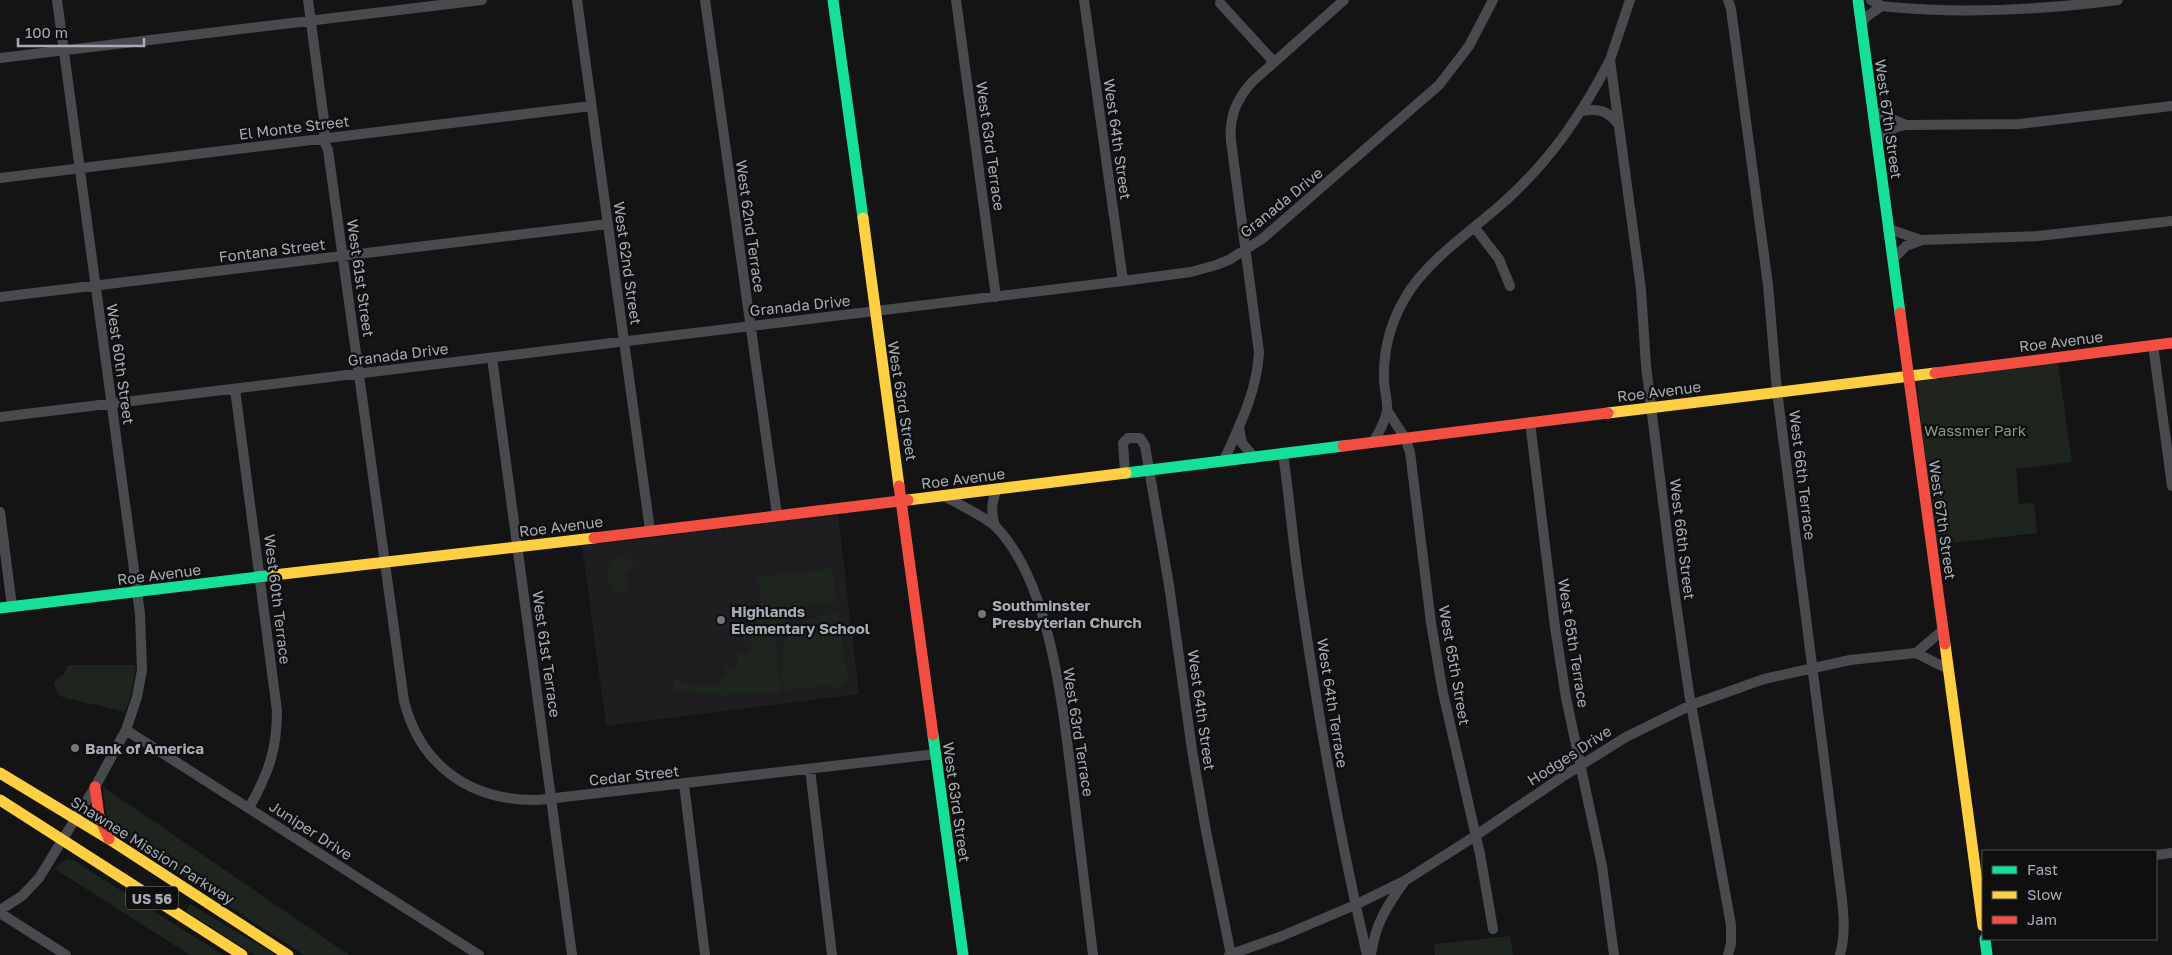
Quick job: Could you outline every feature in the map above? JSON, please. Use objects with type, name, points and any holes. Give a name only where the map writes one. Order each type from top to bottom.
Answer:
[{"type":"main road","name":"West 63rd Street","points":[[833,0],[963,955]]},
{"type":"main road","name":"West 67th Street","points":[[1858,0],[1948,669],[1980,876],[1982,909]]},
{"type":"main road","name":"Roe Avenue","points":[[0,608],[944,496],[1252,456],[2172,343]]},
{"type":"main road","name":"Shawnee Mission Parkway","points":[[0,773],[109,839],[288,955]]},
{"type":"main road","points":[[95,787],[99,816],[109,839]]},
{"type":"main road","name":"US 56","points":[[0,800],[242,955]]},
{"type":"main road","points":[[1985,940],[1987,955]]},
{"type":"street","name":"West 60th Street","points":[[0,911],[34,885],[95,787],[126,730],[137,697],[142,670],[142,641],[137,592],[56,0]]},
{"type":"street","name":"West 61st Street","points":[[308,0],[325,128],[323,138],[328,150],[401,680]]},
{"type":"street","points":[[0,58],[482,0]]},
{"type":"street","name":"West 62nd Street","points":[[577,0],[650,530]]},
{"type":"street","name":"West 62nd Terrace","points":[[704,0],[776,515]]},
{"type":"street","name":"West 63rd Terrace","points":[[956,0],[996,297]]},
{"type":"street","name":"West 64th Street","points":[[1084,0],[1122,281]]},
{"type":"street","points":[[1224,460],[1254,391],[1258,370],[1258,345],[1231,141],[1231,120],[1234,108],[1242,92],[1344,0]]},
{"type":"street","name":"Granada Drive","points":[[0,417],[996,297],[1191,272],[1216,266],[1266,236],[1438,85],[1469,46],[1493,0]]},
{"type":"street","name":"West 66th Street","points":[[1630,0],[1610,60],[1642,289],[1646,366],[1673,582],[1691,705],[1731,925],[1732,944],[1728,955]]},
{"type":"street","name":"West 66th Terrace","points":[[1728,0],[1731,9],[1768,285],[1777,391],[1844,916],[1840,955]]},
{"type":"street","points":[[1871,0],[1882,6],[1995,11],[2118,0]]},
{"type":"street","points":[[1220,3],[1274,62]]},
{"type":"street","points":[[1861,24],[1866,17],[1882,6]]},
{"type":"street","name":"West 65th Street","points":[[1374,441],[1387,410],[1384,379],[1385,353],[1396,314],[1410,290],[1425,272],[1538,168],[1566,135],[1610,60]]},
{"type":"street","name":"El Monte Street","points":[[0,178],[591,106]]},
{"type":"street","points":[[1877,140],[1896,127],[1905,125],[2019,124],[2172,106]]},
{"type":"street","points":[[1582,110],[1602,110],[1612,116],[1619,125]]},
{"type":"street","points":[[1873,111],[1905,125]]},
{"type":"street","points":[[1893,258],[1906,246],[1922,240],[2038,236],[2172,221]]},
{"type":"street","name":"Fontana Street","points":[[0,297],[608,224]]},
{"type":"street","points":[[1474,228],[1499,259],[1510,286]]},
{"type":"street","points":[[1889,228],[1922,240]]},
{"type":"street","points":[[2153,345],[2172,486]]},
{"type":"street","name":"West 61st Terrace","points":[[492,358],[572,955]]},
{"type":"street","name":"West 60th Terrace","points":[[235,389],[277,711],[274,751],[267,774],[248,808]]},
{"type":"street","name":"West 65th Street","points":[[1387,410],[1405,438],[1410,452],[1431,622],[1442,693],[1476,835],[1493,929]]},
{"type":"street","name":"West 65th Terrace","points":[[1530,422],[1555,627],[1566,698],[1602,866],[1614,955]]},
{"type":"street","points":[[1239,427],[1242,444],[1252,456]]},
{"type":"street","points":[[1125,472],[1122,447],[1125,440],[1132,437],[1143,440],[1149,469]]},
{"type":"street","name":"West 64th Terrace","points":[[1284,453],[1313,682],[1355,905],[1367,955]]},
{"type":"street","name":"West 64th Street","points":[[1149,469],[1169,585],[1192,750],[1230,955]]},
{"type":"street","points":[[995,526],[991,514],[997,489]]},
{"type":"street","name":"West 63rd Terrace","points":[[944,496],[995,526],[1026,572],[1037,597],[1045,624],[1062,709],[1093,955]]},
{"type":"street","points":[[0,512],[12,607]]},
{"type":"street","points":[[1943,630],[1916,653],[1948,669]]},
{"type":"street","name":"Hodges Drive","points":[[1230,955],[1282,936],[1355,905],[1406,880],[1626,736],[1691,705],[1764,679],[1812,667],[1850,660],[1916,653]]},
{"type":"street","name":"Cedar Street","points":[[401,680],[407,712],[414,731],[428,753],[453,777],[483,793],[506,799],[552,799],[936,754]]},
{"type":"street","name":"Juniper Drive","points":[[126,730],[479,955]]},
{"type":"street","points":[[810,769],[832,955]]},
{"type":"street","points":[[684,784],[706,955]]},
{"type":"street","points":[[2157,855],[2172,853]]},
{"type":"street","points":[[1371,955],[1373,935],[1392,898],[1406,880]]},
{"type":"street","points":[[0,911],[66,955]]},
{"type":"shaded area","name":"Highlands Elementary School","points":[[838,515],[859,694],[606,726],[582,546]]},
{"type":"green space","name":"Wassmer Park","points":[[2058,363],[2072,462],[2016,469],[2019,504],[2034,503],[2037,533],[1935,545],[1917,384],[1920,381]]},
{"type":"green space","points":[[618,557],[627,558],[635,564],[624,574],[629,580],[627,582],[629,585],[619,594],[607,580],[606,573],[609,573],[610,563]]},
{"type":"green space","points":[[832,569],[836,602],[762,611],[758,577]]},
{"type":"green space","points":[[783,611],[788,613],[789,630],[775,632],[782,693],[721,695],[678,692],[673,689],[674,681],[719,684],[720,677],[725,677],[725,668],[732,669],[732,666],[737,666],[738,653],[745,654],[752,646],[747,636],[751,631],[757,632],[757,615],[759,613],[778,613]]},
{"type":"green space","points":[[838,613],[848,680],[846,685],[838,688],[825,686],[783,690],[782,658],[784,646],[789,635],[796,627],[806,621]]},
{"type":"green space","points":[[68,665],[136,665],[131,696],[125,712],[59,696],[53,682],[64,674]]},
{"type":"green space","points":[[102,786],[349,955],[304,955],[115,832],[108,824]]},
{"type":"green space","points":[[68,859],[73,860],[223,955],[190,955],[55,869],[60,863]]},
{"type":"green space","points":[[190,904],[276,955],[255,955],[186,911]]},
{"type":"green space","points":[[1510,936],[1513,955],[1435,955],[1434,944]]},
{"type":"traffic: fast","points":[[833,0],[863,218]]},
{"type":"traffic: fast","points":[[1858,0],[1900,313]]},
{"type":"traffic: fast","points":[[1126,473],[1343,446]]},
{"type":"traffic: fast","points":[[0,608],[274,575]]},
{"type":"traffic: fast","points":[[933,735],[963,955]]},
{"type":"traffic: fast","points":[[1985,940],[1987,955]]},
{"type":"traffic: slow","points":[[863,218],[899,486]]},
{"type":"traffic: slow","points":[[1608,413],[1935,373]]},
{"type":"traffic: slow","points":[[908,500],[1126,473]]},
{"type":"traffic: slow","points":[[274,575],[594,538]]},
{"type":"traffic: slow","points":[[1945,644],[1982,919]]},
{"type":"traffic: slow","points":[[0,773],[109,839],[288,955]]},
{"type":"traffic: slow","points":[[0,800],[242,955]]},
{"type":"traffic: jam","points":[[1900,313],[1945,644]]},
{"type":"traffic: jam","points":[[1935,373],[2172,343]]},
{"type":"traffic: jam","points":[[1343,446],[1608,413]]},
{"type":"traffic: jam","points":[[899,486],[933,735]]},
{"type":"traffic: jam","points":[[594,538],[908,500]]},
{"type":"traffic: jam","points":[[95,787],[99,816],[109,839]]},
{"type":"place","name":"Southminster Presbyterian Church","points":[[982,614]]},
{"type":"place","name":"Highlands Elementary School","points":[[721,620]]},
{"type":"place","name":"Bank of America","points":[[75,748]]}]
